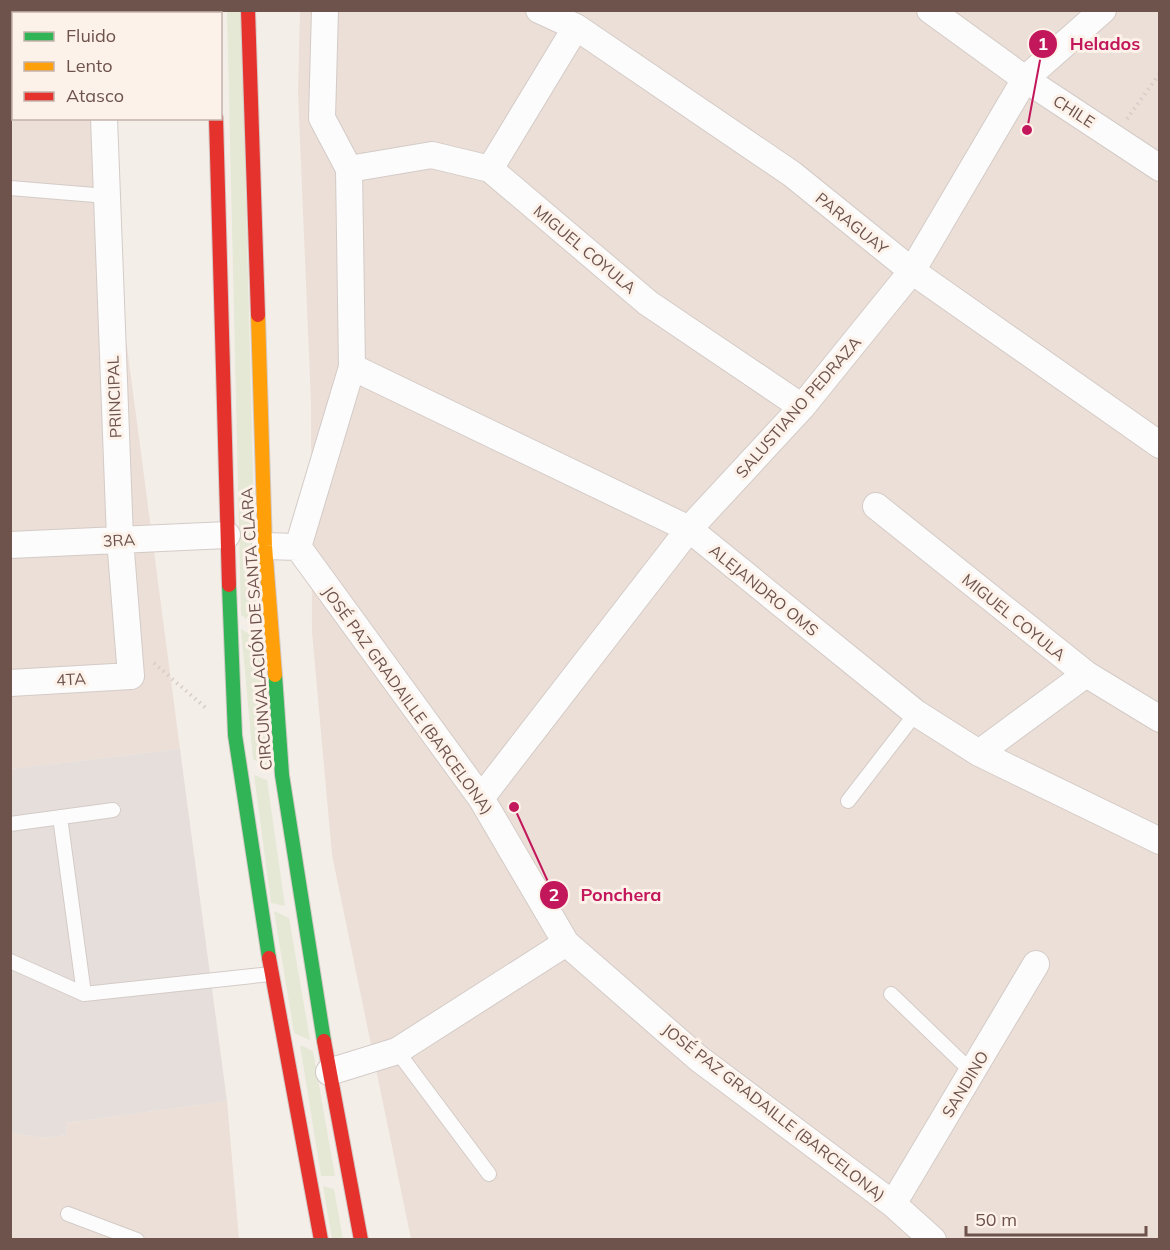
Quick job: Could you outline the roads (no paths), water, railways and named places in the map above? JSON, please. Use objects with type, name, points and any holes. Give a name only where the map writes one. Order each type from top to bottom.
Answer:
[{"type":"highway","name":"CIRCUNVALACIÓN DE SANTA CLARA","points":[[248,10],[265,546],[282,775],[329,1072],[361,1239]]},
{"type":"highway","name":"CIRCUNVALACIÓN DE SANTA CLARA","points":[[216,120],[227,535],[235,735],[271,974],[321,1239]]},
{"type":"street","points":[[265,546],[298,548],[352,367],[349,169],[322,118],[325,10]]},
{"type":"street","name":"PARAGUAY","points":[[539,10],[576,27],[792,174],[912,271],[1160,445]]},
{"type":"street","name":"CHILE","points":[[930,10],[1025,79],[1160,168]]},
{"type":"street","name":"SALUSTIANO PEDRAZA","points":[[481,798],[689,529],[802,407],[912,271],[1025,79],[1103,10]]},
{"type":"street","points":[[490,169],[576,27]]},
{"type":"street","name":"PRINCIPAL","points":[[104,120],[120,539],[131,676]]},
{"type":"street","name":"MIGUEL COYULA","points":[[349,169],[432,155],[490,169],[648,303],[802,407]]},
{"type":"street","name":"ALEJANDRO OMS","points":[[352,367],[689,529],[916,713],[979,753],[1160,841]]},
{"type":"street","name":"MIGUEL COYULA","points":[[876,506],[1086,674],[1160,719]]},
{"type":"street","name":"3RA","points":[[10,545],[227,535]]},
{"type":"street","name":"JOSÉ PAZ GRADAILLE (BARCELONA)","points":[[298,548],[481,798],[566,943],[698,1058],[893,1204],[933,1239]]},
{"type":"street","points":[[979,753],[1086,674]]},
{"type":"street","name":"4TA","points":[[10,683],[131,676]]},
{"type":"street","points":[[329,1072],[397,1051],[566,943]]},
{"type":"street","name":"SANDINO","points":[[893,1204],[1036,964]]},
{"type":"lane","points":[[10,188],[107,196]]},
{"type":"lane","points":[[848,801],[916,713]]},
{"type":"lane","points":[[10,824],[113,810]]},
{"type":"lane","points":[[60,817],[84,994]]},
{"type":"lane","points":[[10,961],[84,994],[271,974]]},
{"type":"lane","points":[[891,994],[972,1072]]},
{"type":"lane","points":[[397,1051],[489,1174]]},
{"type":"lane","points":[[68,1214],[137,1239]]},
{"type":"place","name":"Helados","points":[[1027,130]]},
{"type":"place","name":"Ponchera","points":[[514,807]]}]
